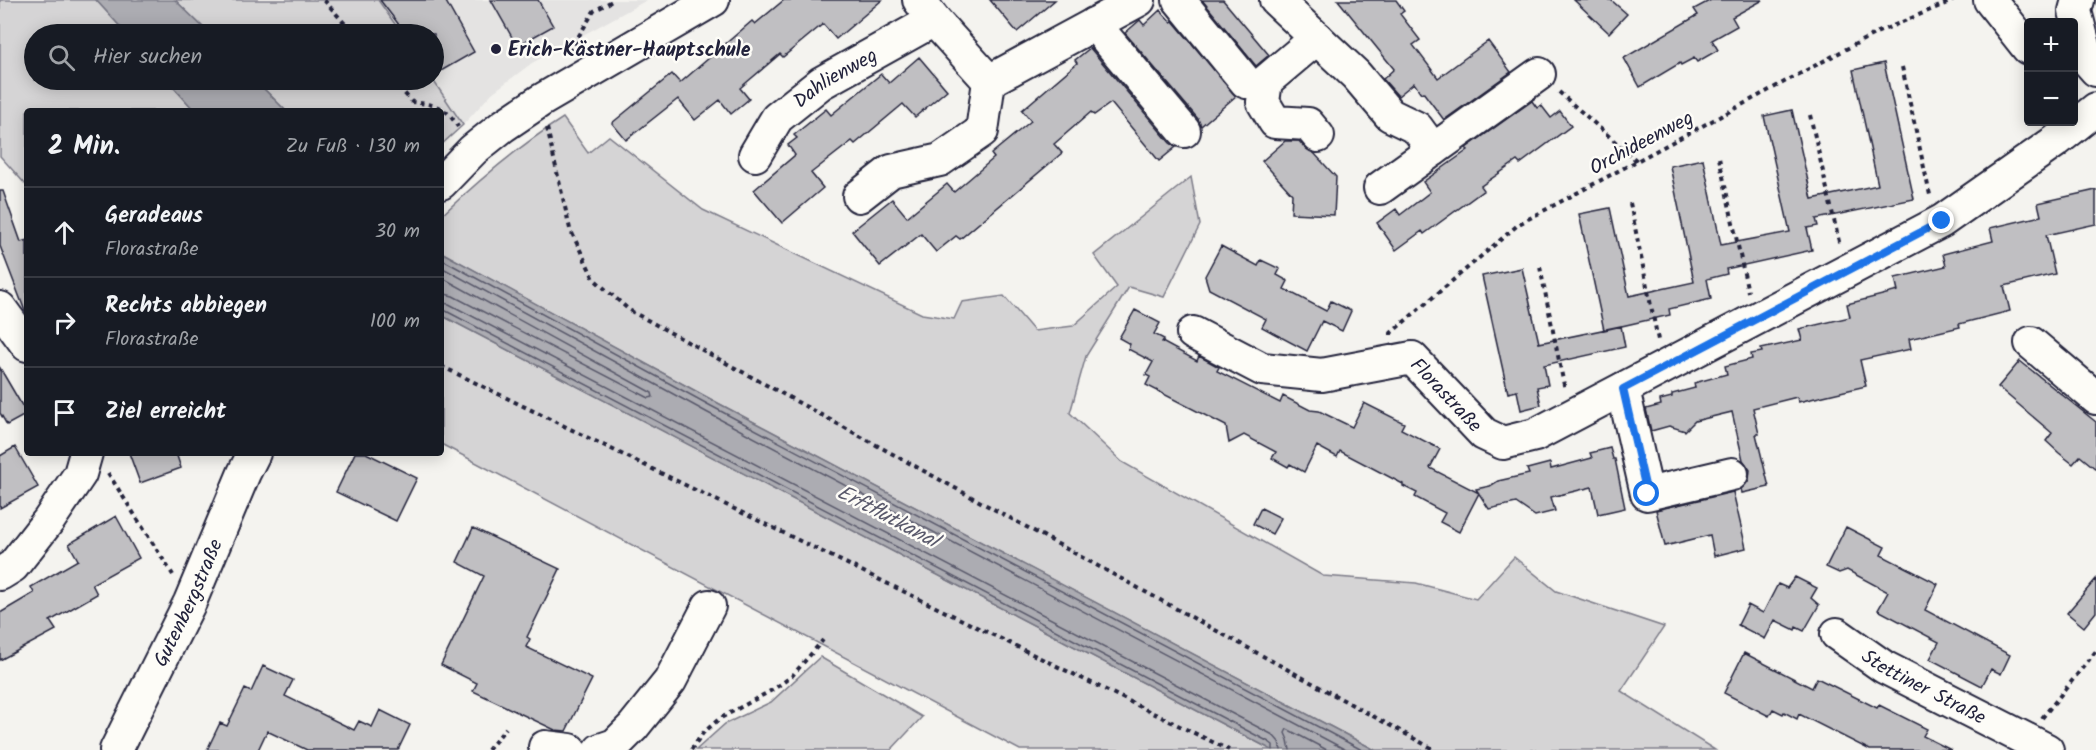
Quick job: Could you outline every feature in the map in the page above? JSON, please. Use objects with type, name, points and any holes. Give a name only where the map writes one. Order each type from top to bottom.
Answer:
[{"type":"street","points":[[444,180],[473,150],[540,101],[713,0]]},
{"type":"street","points":[[859,196],[891,171],[940,160],[982,131],[990,81],[1093,15],[1139,0]]},
{"type":"street","points":[[1179,0],[1246,82]]},
{"type":"street","points":[[1276,0],[1356,75],[1390,115],[1425,139]]},
{"type":"street","points":[[2078,0],[2075,11],[2088,61],[2096,70]]},
{"type":"street","points":[[1999,3],[2024,42]]},
{"type":"street","points":[[926,10],[990,81]]},
{"type":"street","name":"Dahlienweg","points":[[755,155],[777,118],[821,83],[926,10]]},
{"type":"street","points":[[1093,15],[1184,131]]},
{"type":"street","points":[[1317,38],[1266,81],[1263,102],[1275,122],[1308,124],[1317,136]]},
{"type":"street","points":[[1380,188],[1425,139],[1539,74]]},
{"type":"street","name":"Florastraße","points":[[1193,333],[1262,369],[1322,375],[1412,358],[1484,434],[1503,443],[1535,435],[1571,417],[1942,221],[2088,115]]},
{"type":"street","points":[[0,308],[24,341]]},
{"type":"street","points":[[2031,344],[2096,398]]},
{"type":"street","points":[[1623,389],[1647,494],[1732,474]]},
{"type":"street","name":"Gutenbergstraße","points":[[116,750],[190,602],[252,456]]},
{"type":"street","points":[[0,574],[13,566],[94,458]]},
{"type":"street","points":[[600,750],[615,745],[670,681],[709,606]]},
{"type":"street","name":"Stettiner Straße","points":[[1837,634],[1884,667],[2036,745]]},
{"type":"path","points":[[324,0],[345,24]]},
{"type":"path","name":"Orchideenweg","points":[[1395,362],[1391,333],[1519,224],[1876,33],[1954,0]]},
{"type":"path","points":[[1902,67],[1934,210],[1942,221]]},
{"type":"path","points":[[1539,74],[1636,161]]},
{"type":"path","points":[[402,90],[412,102],[435,105],[440,108]]},
{"type":"path","points":[[540,101],[570,229],[594,279],[629,310],[1435,750]]},
{"type":"path","points":[[444,110],[450,114],[473,150]]},
{"type":"path","points":[[1810,115],[1846,272]]},
{"type":"path","points":[[1719,158],[1754,320]]},
{"type":"path","points":[[1630,203],[1663,368]]},
{"type":"path","points":[[1540,267],[1571,417]]},
{"type":"path","points":[[444,367],[1229,750]]},
{"type":"path","points":[[94,458],[190,602]]},
{"type":"path","points":[[691,750],[718,719],[765,695],[792,676],[823,640]]},
{"type":"path","points":[[2036,745],[2096,651]]},
{"type":"path","points":[[488,750],[506,728]]},
{"type":"shaded area","points":[[0,0],[96,0],[118,24],[24,24],[24,90],[176,90],[192,108],[24,108],[24,183],[0,156]]},
{"type":"shaded area","points":[[175,0],[378,0],[395,24],[200,24]]},
{"type":"shaded area","name":"Erich-Kästner-Hauptschule","points":[[378,0],[647,0],[532,63],[492,93],[463,125],[440,90],[444,90],[444,24],[395,24]]},
{"type":"shaded area","points":[[265,90],[440,90],[463,125],[444,142],[444,108],[283,108]]},
{"type":"shaded area","points":[[563,118],[588,153],[609,136],[703,210],[922,314],[954,319],[962,302],[1004,296],[1034,331],[1073,326],[1117,287],[1094,255],[1191,177],[1200,225],[1164,297],[1129,287],[1086,356],[1070,413],[1122,462],[1323,576],[1416,583],[1476,599],[1514,557],[1556,591],[1664,627],[1621,691],[1715,750],[1375,750],[714,401],[444,254],[444,213],[531,140]]},
{"type":"shaded area","points":[[444,317],[1272,750],[1020,750],[444,446]]},
{"type":"shaded area","points":[[820,657],[922,717],[891,750],[696,750],[725,724],[771,702]]},
{"type":"water","points":[[96,0],[175,0],[200,24],[118,24]]},
{"type":"water","points":[[176,90],[265,90],[283,108],[192,108]]},
{"type":"water","name":"Erftflutkanal","points":[[444,254],[714,401],[1375,750],[1272,750],[444,317]]},
{"type":"building","points":[[380,0],[445,0],[474,52],[444,69],[444,24],[398,24]]},
{"type":"building","points":[[491,0],[538,0],[553,26],[517,46]]},
{"type":"building","points":[[784,0],[882,0],[836,39],[823,24],[783,57],[780,54],[740,88],[749,99],[731,114],[720,100],[695,120],[678,99],[626,140],[612,123],[672,74],[680,83],[752,21],[755,24]]},
{"type":"building","points":[[990,0],[1055,0],[1017,32]]},
{"type":"building","points":[[1202,0],[1223,0],[1269,55],[1256,66]]},
{"type":"building","points":[[1338,0],[1396,0],[1404,11],[1400,14],[1420,40],[1413,45],[1438,78],[1488,41],[1511,72],[1444,120],[1414,83],[1398,96],[1383,79],[1394,69]]},
{"type":"building","points":[[1574,0],[1611,0],[1627,14],[1609,33]]},
{"type":"building","points":[[1711,0],[1763,0],[1732,17],[1737,26],[1712,40],[1718,50],[1697,62],[1694,58],[1681,65],[1680,63],[1640,87],[1624,58],[1698,15],[1694,9]]},
{"type":"building","points":[[1160,10],[1171,22],[1173,21],[1236,96],[1201,126],[1198,119],[1125,33],[1140,20],[1144,25]]},
{"type":"building","points":[[1090,48],[1170,143],[1176,147],[1159,161],[1111,103],[1094,115],[1091,112],[1054,144],[1062,153],[960,239],[956,236],[936,252],[921,234],[880,266],[852,231],[892,199],[907,217],[947,184],[954,192],[994,158],[991,154],[1031,121],[1022,110],[1077,63],[1075,60]]},
{"type":"building","points":[[919,57],[947,90],[915,117],[903,104],[855,144],[852,141],[811,173],[823,188],[782,223],[754,190],[795,155],[788,145],[797,138],[794,135],[826,109],[831,115],[881,74],[889,83]]},
{"type":"building","points":[[1884,63],[1914,199],[1816,219],[1818,226],[1807,228],[1812,250],[1726,269],[1727,274],[1707,279],[1711,299],[1669,309],[1670,315],[1604,330],[1579,214],[1610,208],[1629,296],[1694,282],[1670,166],[1703,159],[1721,245],[1790,232],[1764,116],[1792,110],[1812,199],[1878,185],[1853,70]]},
{"type":"building","points":[[1532,101],[1537,108],[1541,105],[1551,118],[1560,111],[1571,126],[1520,164],[1517,161],[1481,186],[1484,190],[1424,234],[1422,231],[1396,250],[1377,223],[1396,209],[1400,215],[1430,192],[1423,182]]},
{"type":"building","points":[[1285,141],[1299,141],[1314,153],[1336,177],[1334,215],[1291,213],[1292,194],[1262,161]]},
{"type":"building","points":[[2096,190],[2096,224],[2046,235],[2055,274],[2004,286],[2010,311],[1959,324],[1960,327],[1909,339],[1911,349],[1860,360],[1866,386],[1798,402],[1797,397],[1753,408],[1759,434],[1756,434],[1769,487],[1742,493],[1741,489],[1749,480],[1750,470],[1743,460],[1732,412],[1695,421],[1685,431],[1669,426],[1651,431],[1646,409],[1661,405],[1660,400],[1695,388],[1694,383],[1727,374],[1725,366],[1752,359],[1751,354],[1762,352],[1761,349],[1802,340],[1799,329],[1850,317],[1847,304],[1898,291],[1895,278],[1946,266],[1943,254],[1993,241],[1990,228],[2041,216],[2038,203]]},
{"type":"building","points":[[0,191],[3,191],[21,242],[24,241],[24,308],[0,246]]},
{"type":"building","points":[[1221,246],[1258,266],[1261,260],[1280,269],[1277,275],[1288,281],[1284,289],[1326,311],[1331,301],[1351,311],[1342,331],[1322,321],[1307,351],[1262,327],[1266,319],[1209,289],[1205,276]]},
{"type":"building","points":[[1522,268],[1539,343],[1621,326],[1625,347],[1544,365],[1548,385],[1537,387],[1541,405],[1521,410],[1517,391],[1508,393],[1482,276]]},
{"type":"building","points":[[1135,310],[1160,323],[1154,334],[1164,339],[1162,342],[1197,361],[1199,356],[1219,367],[1217,371],[1280,403],[1283,396],[1352,427],[1364,403],[1404,423],[1401,429],[1440,449],[1430,468],[1479,493],[1459,532],[1440,522],[1445,513],[1415,497],[1417,493],[1340,451],[1337,457],[1317,446],[1304,472],[1290,464],[1288,467],[1272,458],[1276,452],[1244,435],[1229,443],[1226,426],[1146,385],[1150,377],[1146,375],[1153,362],[1128,349],[1130,344],[1119,338]]},
{"type":"building","points":[[2020,361],[2096,422],[2096,469],[2080,456],[2073,464],[2059,453],[2046,441],[2052,433],[1998,387]]},
{"type":"building","points":[[0,368],[24,409],[24,416],[7,425],[0,413]]},
{"type":"building","points":[[15,447],[38,487],[0,508],[0,456]]},
{"type":"building","points":[[1610,448],[1613,459],[1615,459],[1625,508],[1598,514],[1592,487],[1551,497],[1555,511],[1535,516],[1516,503],[1489,509],[1476,489],[1529,474],[1527,469],[1550,463],[1551,469],[1592,458],[1590,453]]},
{"type":"building","points":[[130,456],[177,456],[181,468],[140,483]]},
{"type":"building","points":[[354,456],[372,456],[417,478],[396,521],[336,492]]},
{"type":"building","points":[[1733,492],[1746,548],[1714,556],[1710,535],[1665,546],[1656,510]]},
{"type":"building","points":[[1261,508],[1281,518],[1272,534],[1253,524]]},
{"type":"building","points":[[116,516],[139,558],[92,584],[97,594],[50,621],[56,630],[0,660],[0,613],[34,593],[31,587],[78,560],[69,544]]},
{"type":"building","points":[[1846,527],[1885,547],[1881,555],[1938,584],[1925,610],[2010,655],[2001,674],[1991,669],[1982,686],[1930,659],[1939,642],[1878,610],[1888,592],[1847,570],[1839,573],[1826,567]]},
{"type":"building","points":[[473,528],[560,569],[527,637],[530,639],[526,647],[592,679],[566,731],[555,730],[473,691],[477,683],[441,665],[484,576],[457,562]]},
{"type":"building","points":[[1795,577],[1817,588],[1811,598],[1819,605],[1804,631],[1796,627],[1795,630],[1775,620],[1765,639],[1738,625],[1748,605],[1763,613],[1778,584],[1787,588]]},
{"type":"building","points":[[2096,579],[2096,612],[2084,627],[2067,613]]},
{"type":"building","points":[[1744,653],[1812,688],[1817,678],[1877,708],[1879,705],[1927,729],[1923,736],[1951,750],[1870,750],[1799,714],[1797,719],[1773,709],[1769,716],[1724,693]]},
{"type":"building","points":[[263,666],[293,680],[285,696],[354,730],[359,721],[372,727],[380,710],[410,725],[398,750],[307,750],[267,731],[258,750],[207,750],[220,723],[227,726],[245,689],[251,692]]},
{"type":"place","name":"Erich-Kästner-Hauptschule","points":[[496,49]]},
{"type":"route","points":[[1647,494],[1623,389],[1942,221]]}]
